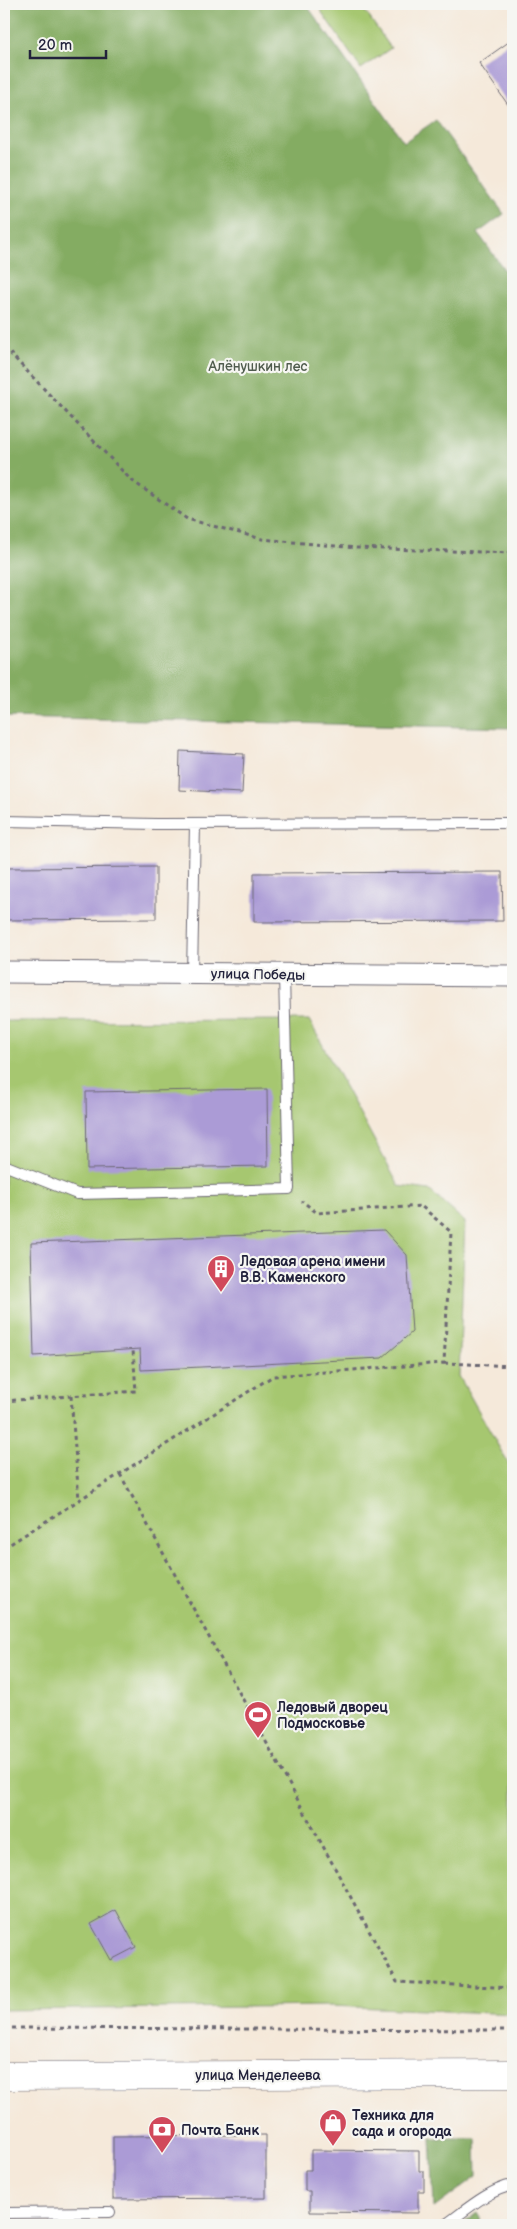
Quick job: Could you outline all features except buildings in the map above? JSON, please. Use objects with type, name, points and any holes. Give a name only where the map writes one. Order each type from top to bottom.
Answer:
[{"type":"main road","name":"улица Менделеева","points":[[4,2076],[513,2074]]},
{"type":"street","name":"улица Победы","points":[[4,972],[513,976]]},
{"type":"lane","points":[[4,821],[195,824],[513,823]]},
{"type":"lane","points":[[192,974],[195,824]]},
{"type":"lane","points":[[4,1164],[78,1194],[288,1189],[284,974]]},
{"type":"lane","points":[[445,2225],[476,2202],[513,2185]]},
{"type":"lane","points":[[4,2212],[110,2212]]},
{"type":"path","points":[[4,347],[131,480],[187,519],[271,540],[356,548],[513,553]]},
{"type":"path","points":[[288,1189],[317,1212],[421,1206],[451,1232],[444,1362]]},
{"type":"path","points":[[4,1402],[136,1391],[133,1350]]},
{"type":"path","points":[[4,1548],[273,1376],[444,1362],[513,1366]]},
{"type":"path","points":[[71,1396],[79,1500]]},
{"type":"path","points":[[120,1474],[398,1982],[513,1988]]},
{"type":"path","points":[[4,2028],[513,2030]]},
{"type":"green space","name":"Алёнушкин лес","points":[[4,4],[306,4],[404,142],[436,120],[504,214],[478,233],[513,282],[513,728],[4,717]]},
{"type":"green space","points":[[316,4],[360,4],[391,48],[361,69]]},
{"type":"green space","name":"Ледовый дворец Подмосковье","points":[[309,1020],[399,1186],[429,1190],[465,1222],[459,1376],[513,1472],[513,2014],[332,2006],[4,2010],[4,1021]]},
{"type":"green space","points":[[431,2138],[476,2138],[477,2176],[434,2208]]},
{"type":"green space","points":[[477,2213],[481,2225],[460,2225]]},
{"type":"place","name":"Ледовая арена имени В.В. Каменского","points":[[221,1293]]},
{"type":"place","name":"Ледовый дворец Подмосковье","points":[[258,1739]]},
{"type":"place","name":"Техника для сада и огорода","points":[[333,2147]]},
{"type":"place","name":"Почта Банк","points":[[162,2154]]}]
